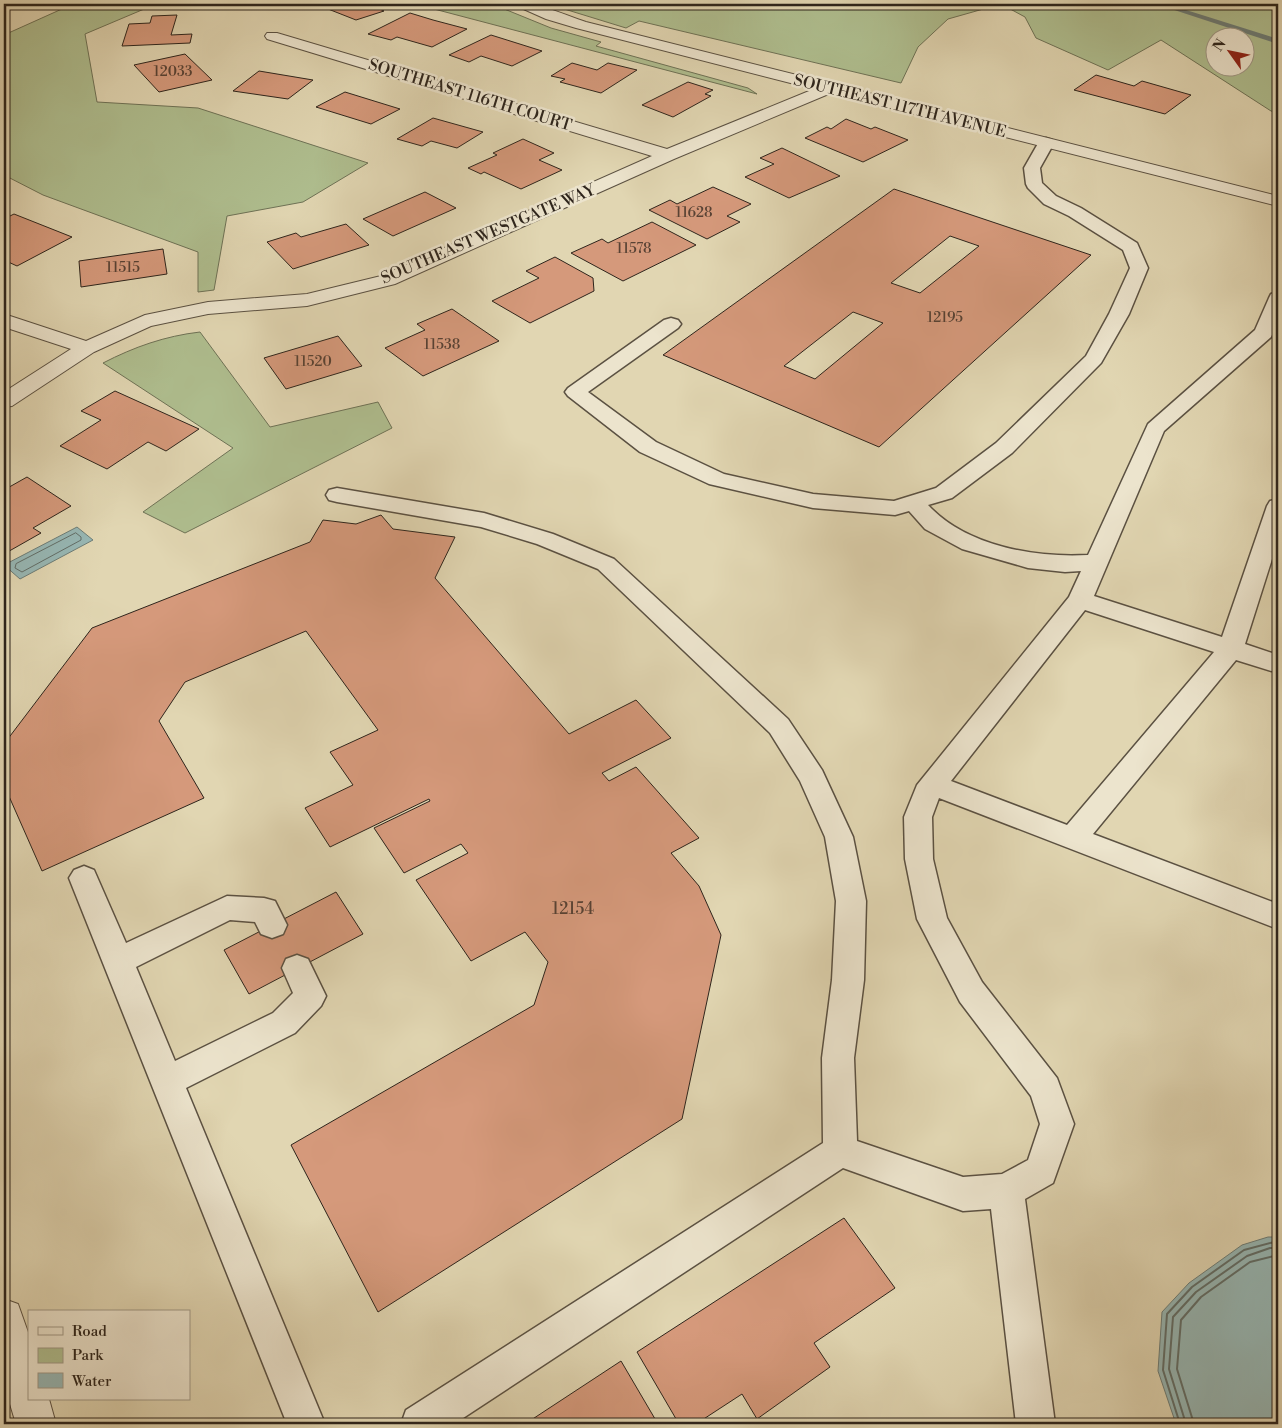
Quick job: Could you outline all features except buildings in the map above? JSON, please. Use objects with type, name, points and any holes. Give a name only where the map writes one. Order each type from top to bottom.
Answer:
[{"type":"street","name":"SOUTHEAST 117TH AVENUE","points":[[524,4],[551,16],[581,25],[827,89],[1278,201]]},
{"type":"street","name":"SOUTHEAST 116TH COURT","points":[[272,36],[668,156]]},
{"type":"street","name":"SOUTHEAST WESTGATE WAY","points":[[4,401],[87,348],[146,321],[208,308],[307,300],[388,280],[668,156],[827,89]]},
{"type":"street","points":[[4,320],[87,348]]},
{"type":"street","points":[[4,1318],[28,1398]]},
{"type":"street","points":[[29,1400],[36,1424]]},
{"type":"lane","points":[[671,324],[575,392],[648,447],[717,479],[813,501],[895,508],[944,494],[1004,448],[1094,360],[1119,314],[1139,268],[1130,247],[1075,212],[1050,200],[1034,184],[1032,168],[1046,143]]},
{"type":"lane","points":[[840,1151],[963,1194],[1006,1191],[1041,1171],[1057,1124],[1045,1089],[971,992],[932,920],[919,859],[918,817],[927,793],[1080,600],[1155,428],[1264,333],[1278,298]]},
{"type":"lane","points":[[337,495],[484,520],[545,539],[606,564],[779,726],[812,776],[839,837],[851,900],[848,980],[838,1058],[840,1151]]},
{"type":"lane","points":[[914,503],[933,524],[970,544],[1028,560],[1065,564],[1097,562]]},
{"type":"lane","points":[[1073,838],[1230,649],[1278,506]]},
{"type":"lane","points":[[1080,600],[1278,664]]},
{"type":"lane","points":[[934,785],[1278,917]]},
{"type":"lane","points":[[84,878],[306,1424]]},
{"type":"lane","points":[[118,961],[227,908],[264,910],[272,925]]},
{"type":"lane","points":[[166,1081],[284,1023],[310,996],[298,968]]},
{"type":"lane","points":[[420,1424],[840,1151]]},
{"type":"lane","points":[[1006,1191],[1036,1424]]},
{"type":"green space","points":[[73,4],[156,4],[85,34],[97,102],[198,108],[368,163],[303,202],[227,216],[214,290],[198,292],[198,252],[43,195],[4,175],[4,35]]},
{"type":"green space","points":[[415,4],[492,4],[551,28],[601,42],[596,46],[748,88],[757,94]]},
{"type":"green space","points":[[548,4],[1001,4],[948,19],[918,47],[901,83],[639,21],[626,28]]},
{"type":"green space","points":[[1001,4],[1278,4],[1278,113],[1271,111],[1220,78],[1254,78],[1254,28],[1204,28],[1204,68],[1161,40],[1108,70],[1036,38],[1025,17]]},
{"type":"green space","points":[[200,332],[270,427],[378,402],[392,428],[185,533],[143,512],[233,448],[103,363],[150,343],[174,336]]},
{"type":"water","points":[[77,527],[93,540],[20,579],[4,565]]},
{"type":"water","points":[[1268,1237],[1278,1237],[1278,1424],[1176,1424],[1158,1371],[1162,1312],[1189,1283],[1242,1245]]},
{"type":"waterway","points":[[1160,4],[1278,42]]}]
